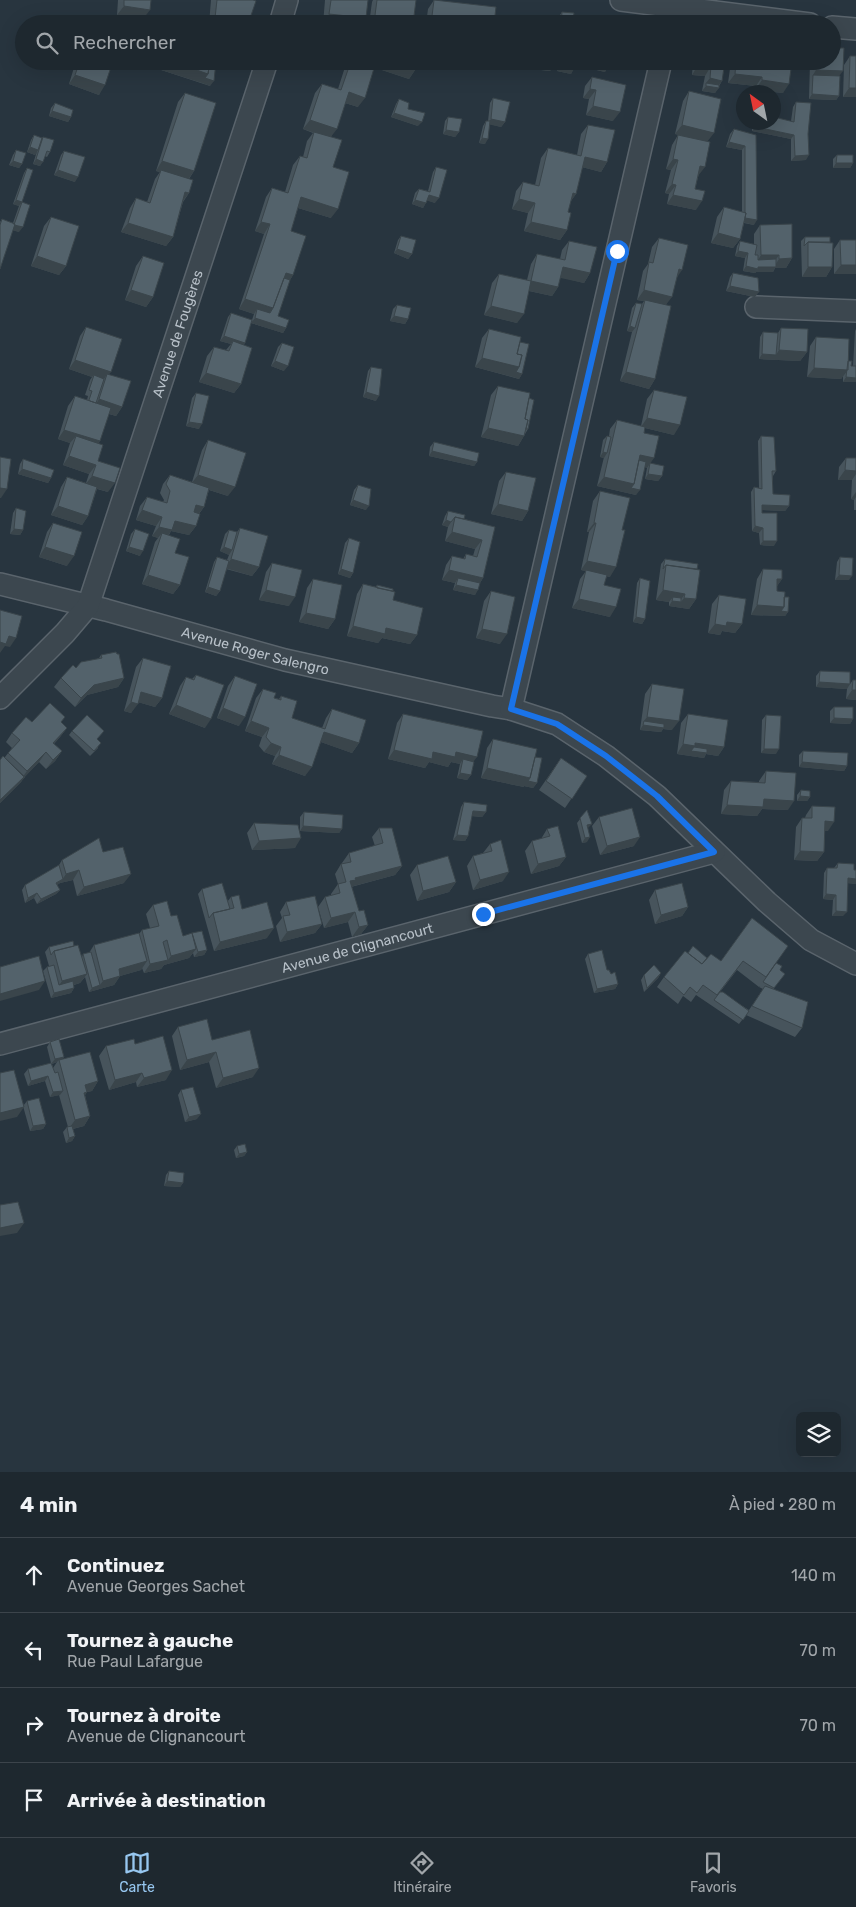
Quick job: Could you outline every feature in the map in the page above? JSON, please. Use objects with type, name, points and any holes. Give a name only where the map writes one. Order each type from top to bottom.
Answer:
[{"type":"street","points":[[283,15],[287,0]]},
{"type":"street","points":[[621,0],[673,10],[722,15]]},
{"type":"street","points":[[841,28],[856,30]]},
{"type":"street","name":"Avenue de Fougères","points":[[88,606],[264,70]]},
{"type":"street","points":[[511,709],[659,70]]},
{"type":"street","points":[[756,307],[856,311]]},
{"type":"street","name":"Avenue Roger Salengro","points":[[0,584],[285,660],[511,709],[557,724],[606,756],[657,796],[767,902],[811,940],[856,964]]},
{"type":"street","points":[[0,698],[88,606]]},
{"type":"street","name":"Avenue de Clignancourt","points":[[0,1044],[714,852]]},
{"type":"building","points":[[124,0],[151,0],[150,10],[124,6]]},
{"type":"building","points":[[217,0],[256,1],[251,15],[215,15]]},
{"type":"building","points":[[331,0],[368,0],[366,15],[329,14]]},
{"type":"building","points":[[377,0],[416,0],[414,15],[375,15]]},
{"type":"building","points":[[434,0],[496,7],[495,15],[432,15]]},
{"type":"building","points":[[562,12],[574,13],[574,15],[562,15]]},
{"type":"building","points":[[841,48],[844,48],[843,71],[816,70],[841,70]]},
{"type":"building","points":[[850,56],[856,56],[856,88],[849,88]]},
{"type":"building","points":[[77,70],[110,70],[105,85],[75,75]]},
{"type":"building","points":[[197,70],[209,70],[208,74]]},
{"type":"building","points":[[209,70],[215,70],[214,81],[205,78]]},
{"type":"building","points":[[348,70],[373,70],[365,98],[349,92],[337,129],[310,120],[322,84],[341,90]]},
{"type":"building","points":[[711,70],[724,70],[722,81],[710,78]]},
{"type":"building","points":[[735,70],[791,70],[789,84],[762,80],[762,77],[735,74]]},
{"type":"building","points":[[813,75],[840,76],[839,96],[812,94]]},
{"type":"building","points":[[592,77],[626,85],[620,112],[593,106],[596,90],[590,89]]},
{"type":"building","points":[[706,83],[719,85],[719,88],[706,86]]},
{"type":"building","points":[[689,91],[721,99],[714,133],[682,125]]},
{"type":"building","points":[[185,93],[216,103],[194,171],[162,161]]},
{"type":"building","points":[[493,98],[510,102],[505,122],[491,119]]},
{"type":"building","points":[[399,99],[409,103],[408,109],[425,113],[422,122],[394,113]]},
{"type":"building","points":[[796,102],[811,103],[808,134],[809,155],[795,156],[794,135],[770,130],[781,130],[781,119],[794,122]]},
{"type":"building","points":[[55,103],[73,110],[71,117],[52,111]]},
{"type":"building","points":[[448,117],[462,119],[459,132],[446,130]]},
{"type":"building","points":[[486,121],[490,121],[488,139],[482,138]]},
{"type":"building","points":[[588,125],[615,130],[607,162],[585,157],[576,194],[573,193],[568,212],[571,213],[567,230],[531,222],[535,203],[519,199],[523,182],[539,186],[548,148],[581,156]]},
{"type":"building","points":[[734,129],[756,135],[757,220],[745,218],[745,146],[729,142]]},
{"type":"building","points":[[314,132],[342,140],[333,167],[349,172],[338,209],[301,197],[291,231],[306,236],[293,275],[286,273],[273,308],[245,299],[270,224],[261,222],[272,188],[288,193],[300,156],[307,158]]},
{"type":"building","points":[[34,135],[42,138],[38,150],[30,147]]},
{"type":"building","points":[[678,135],[710,142],[705,167],[700,166],[695,189],[705,191],[702,201],[673,195],[676,185],[672,184],[678,160],[673,159]]},
{"type":"building","points":[[43,137],[54,140],[50,152],[47,151],[43,162],[36,159]]},
{"type":"building","points":[[16,150],[26,153],[22,164],[13,161]]},
{"type":"building","points":[[64,151],[85,157],[78,177],[58,170]]},
{"type":"building","points":[[837,155],[853,155],[853,163],[836,163]]},
{"type":"building","points":[[436,167],[447,170],[439,198],[429,195],[426,203],[415,200],[419,189],[430,192]]},
{"type":"building","points":[[27,168],[33,170],[22,202],[16,200]]},
{"type":"building","points":[[161,170],[193,180],[189,193],[185,192],[173,237],[128,223],[136,198],[150,203]]},
{"type":"building","points":[[22,202],[30,205],[23,227],[14,225]]},
{"type":"building","points":[[724,207],[746,213],[740,239],[718,233]]},
{"type":"building","points":[[51,217],[79,226],[66,266],[37,256]]},
{"type":"building","points":[[2,219],[15,224],[0,269],[0,225]]},
{"type":"building","points":[[792,224],[792,258],[779,259],[779,255],[761,255],[760,225]]},
{"type":"building","points":[[401,236],[416,240],[412,254],[397,249]]},
{"type":"building","points":[[805,237],[830,237],[830,242],[808,242],[804,246]]},
{"type":"building","points":[[659,238],[688,245],[682,270],[679,269],[672,297],[644,290],[649,262],[653,263]]},
{"type":"building","points":[[840,240],[856,240],[856,265],[841,265]]},
{"type":"building","points":[[569,241],[597,247],[590,273],[563,267],[558,287],[531,281],[537,254],[565,260]]},
{"type":"building","points":[[740,241],[757,245],[755,255],[758,255],[758,260],[776,259],[776,267],[758,267],[758,269],[746,266],[748,253],[738,251]]},
{"type":"building","points":[[808,242],[833,243],[832,267],[808,267]]},
{"type":"building","points":[[143,256],[164,263],[153,297],[131,290]]},
{"type":"building","points":[[733,273],[758,278],[759,292],[730,286]]},
{"type":"building","points":[[499,274],[531,281],[524,314],[491,306]]},
{"type":"building","points":[[284,278],[290,280],[278,316],[289,320],[286,328],[255,318],[257,309],[270,313]]},
{"type":"building","points":[[645,300],[671,306],[655,379],[626,372]]},
{"type":"building","points":[[636,303],[642,304],[635,328],[630,326]]},
{"type":"building","points":[[397,305],[411,308],[408,319],[394,316]]},
{"type":"building","points":[[231,313],[252,320],[245,343],[224,336]]},
{"type":"building","points":[[86,327],[122,339],[111,372],[75,360]]},
{"type":"building","points":[[781,328],[808,329],[807,352],[779,350]]},
{"type":"building","points":[[489,329],[521,337],[517,354],[522,355],[519,367],[482,358]]},
{"type":"building","points":[[763,332],[778,333],[776,355],[762,354]]},
{"type":"building","points":[[816,337],[849,339],[848,370],[814,368]]},
{"type":"building","points":[[233,341],[252,348],[241,384],[206,373],[214,347],[229,351]]},
{"type":"building","points":[[520,342],[529,344],[522,374],[516,372],[522,355],[517,354]]},
{"type":"building","points":[[282,343],[294,347],[288,366],[275,361]]},
{"type":"building","points":[[848,361],[852,361],[851,366],[856,366],[856,378],[846,377]]},
{"type":"building","points":[[371,367],[382,369],[379,396],[366,392]]},
{"type":"building","points":[[107,374],[131,381],[122,407],[99,399]]},
{"type":"building","points":[[94,375],[104,379],[96,403],[89,400],[92,391],[89,390]]},
{"type":"building","points":[[498,386],[530,393],[525,419],[528,420],[524,436],[488,428]]},
{"type":"building","points":[[654,390],[687,397],[680,425],[647,418]]},
{"type":"building","points":[[196,393],[209,396],[202,424],[189,422]]},
{"type":"building","points":[[75,396],[111,408],[100,441],[64,430]]},
{"type":"building","points":[[529,398],[534,400],[528,429],[526,429],[528,420],[525,419]]},
{"type":"building","points":[[617,420],[645,427],[644,433],[659,436],[654,458],[640,455],[634,484],[604,477]]},
{"type":"building","points":[[76,436],[103,445],[98,461],[120,468],[115,483],[92,476],[96,465],[69,456]]},
{"type":"building","points":[[607,436],[611,437],[607,453],[603,452]]},
{"type":"building","points":[[761,436],[774,437],[776,471],[772,471],[773,494],[790,495],[789,506],[762,505],[762,513],[777,513],[777,541],[763,541],[763,528],[755,526],[754,487],[762,489]]},
{"type":"building","points":[[208,440],[246,453],[235,487],[198,475]]},
{"type":"building","points":[[434,442],[479,453],[477,462],[432,451]]},
{"type":"building","points":[[0,457],[11,459],[7,489],[0,488]]},
{"type":"building","points":[[846,458],[856,458],[856,471],[845,470]]},
{"type":"building","points":[[23,459],[54,470],[51,478],[22,469]]},
{"type":"building","points":[[639,460],[646,462],[640,490],[631,488],[634,484]]},
{"type":"building","points":[[650,463],[664,466],[662,476],[648,474]]},
{"type":"building","points":[[506,472],[536,478],[528,511],[498,504]]},
{"type":"building","points":[[170,475],[209,488],[204,507],[196,505],[194,512],[200,514],[196,526],[175,521],[172,530],[159,527],[162,517],[142,510],[147,497],[167,503],[170,491],[166,484]]},
{"type":"building","points":[[67,477],[97,487],[88,516],[58,506]]},
{"type":"building","points":[[358,485],[371,489],[369,506],[353,500]]},
{"type":"building","points":[[600,491],[630,498],[616,567],[587,561],[596,523],[594,523]]},
{"type":"building","points":[[16,508],[26,511],[23,530],[14,529]]},
{"type":"building","points":[[448,511],[465,515],[464,519],[455,517],[451,522],[446,520]]},
{"type":"building","points":[[455,517],[495,527],[483,578],[449,570],[452,556],[465,559],[466,554],[477,557],[482,540],[452,532]]},
{"type":"building","points":[[53,523],[82,532],[74,556],[45,547]]},
{"type":"building","points":[[240,528],[268,536],[259,567],[231,559]]},
{"type":"building","points":[[135,529],[149,534],[143,551],[129,547]]},
{"type":"building","points":[[229,530],[237,532],[232,550],[224,547]]},
{"type":"building","points":[[162,533],[180,539],[175,553],[189,557],[180,585],[148,575]]},
{"type":"building","points":[[349,538],[360,542],[353,573],[341,569]]},
{"type":"building","points":[[217,557],[229,561],[220,591],[208,587]]},
{"type":"building","points":[[840,557],[853,558],[852,576],[839,575]]},
{"type":"building","points":[[665,559],[698,564],[697,569],[666,565],[663,569]]},
{"type":"building","points":[[272,563],[302,570],[295,597],[266,590]]},
{"type":"building","points":[[666,565],[700,570],[696,599],[684,598],[685,594],[663,590]]},
{"type":"building","points":[[763,569],[782,570],[782,579],[777,579],[777,591],[785,592],[784,607],[757,605]]},
{"type":"building","points":[[586,570],[607,575],[604,585],[621,589],[616,607],[579,599]]},
{"type":"building","points":[[458,578],[480,583],[478,590],[456,585]]},
{"type":"building","points":[[640,578],[650,581],[645,619],[636,617]]},
{"type":"building","points":[[313,579],[342,585],[335,619],[306,613]]},
{"type":"building","points":[[363,584],[395,592],[393,600],[423,608],[417,635],[386,628],[385,634],[353,626]]},
{"type":"building","points":[[377,585],[393,589],[393,591],[377,588]]},
{"type":"building","points":[[491,591],[515,597],[507,634],[482,629]]},
{"type":"building","points":[[719,595],[746,599],[742,624],[727,622],[726,626],[715,624]]},
{"type":"building","points":[[673,597],[681,598],[681,602],[672,601]]},
{"type":"building","points":[[784,597],[789,597],[788,612],[781,611],[784,607]]},
{"type":"building","points":[[0,610],[22,616],[16,638],[9,636],[6,644],[0,642]]},
{"type":"building","points":[[116,652],[119,654],[124,678],[94,685],[81,698],[61,678],[73,665],[76,668],[81,662],[102,658],[101,655]]},
{"type":"building","points":[[143,658],[171,666],[162,698],[141,692],[138,704],[131,702]]},
{"type":"building","points":[[820,671],[850,672],[850,684],[819,682]]},
{"type":"building","points":[[196,675],[224,685],[211,719],[176,705],[186,677],[194,680]]},
{"type":"building","points":[[235,676],[257,684],[245,717],[223,708]]},
{"type":"building","points":[[853,680],[856,680],[856,690],[852,690]]},
{"type":"building","points":[[652,684],[684,689],[679,721],[647,717]]},
{"type":"building","points":[[263,689],[276,693],[274,698],[281,700],[281,696],[297,701],[292,718],[325,729],[332,709],[366,720],[359,743],[324,732],[312,767],[279,755],[281,747],[271,743],[266,737],[269,728],[251,721]]},
{"type":"building","points":[[50,703],[65,717],[61,722],[67,728],[53,743],[62,751],[53,760],[46,752],[27,771],[8,753],[20,740],[12,733],[26,717],[32,722]]},
{"type":"building","points":[[834,707],[853,707],[853,719],[834,718]]},
{"type":"building","points":[[403,714],[483,731],[477,757],[456,752],[455,757],[433,752],[432,759],[394,750]]},
{"type":"building","points":[[688,714],[728,720],[724,747],[695,743],[695,746],[683,744]]},
{"type":"building","points":[[87,715],[104,731],[97,739],[101,743],[94,751],[72,731]]},
{"type":"building","points":[[766,715],[781,716],[779,749],[764,749]]},
{"type":"building","points":[[644,721],[664,724],[664,728],[643,725]]},
{"type":"building","points":[[493,739],[537,749],[530,778],[487,768]]},
{"type":"building","points":[[694,747],[707,749],[707,753],[691,751]]},
{"type":"building","points":[[803,751],[848,753],[847,766],[802,762]]},
{"type":"building","points":[[3,756],[24,777],[0,800],[0,760]]},
{"type":"building","points":[[535,757],[542,758],[537,783],[528,781]]},
{"type":"building","points":[[561,758],[587,776],[572,799],[546,781]]},
{"type":"building","points":[[463,759],[474,762],[471,775],[460,773]]},
{"type":"building","points":[[766,771],[796,773],[794,801],[764,799],[763,807],[727,805],[731,781],[765,783]]},
{"type":"building","points":[[801,790],[810,791],[810,797],[800,796]]},
{"type":"building","points":[[464,802],[487,805],[486,812],[473,811],[468,836],[457,835]]},
{"type":"building","points":[[812,806],[835,807],[834,822],[825,821],[824,852],[800,851],[802,818],[812,818]]},
{"type":"building","points":[[632,808],[640,837],[607,846],[599,817]]},
{"type":"building","points":[[587,810],[592,824],[587,825],[590,837],[585,838],[580,818]]},
{"type":"building","points":[[304,812],[343,815],[342,829],[303,826]]},
{"type":"building","points":[[254,823],[298,825],[301,838],[259,841]]},
{"type":"building","points":[[558,826],[566,857],[538,864],[532,841],[550,836],[547,829]]},
{"type":"building","points":[[379,828],[392,828],[402,866],[350,881],[359,911],[364,910],[368,925],[359,927],[355,912],[331,918],[325,897],[340,893],[338,884],[346,882],[341,864],[351,862],[349,853],[383,843]]},
{"type":"building","points":[[99,838],[103,852],[123,847],[131,874],[84,887],[79,870],[66,874],[62,860]]},
{"type":"building","points":[[501,840],[509,872],[480,880],[473,856],[492,851],[490,844]]},
{"type":"building","points":[[448,856],[456,882],[423,891],[417,865]]},
{"type":"building","points":[[838,863],[854,864],[854,870],[856,870],[856,879],[848,878],[847,912],[836,911],[836,895],[826,894],[827,868],[837,868]]},
{"type":"building","points":[[59,865],[63,879],[56,883],[60,890],[41,899],[37,893],[28,898],[25,885]]},
{"type":"building","points":[[222,883],[230,909],[213,913],[209,918],[202,889]]},
{"type":"building","points":[[682,883],[688,907],[661,915],[655,890]]},
{"type":"building","points":[[239,895],[242,909],[267,902],[274,928],[220,942],[213,913],[234,908],[231,897]]},
{"type":"building","points":[[315,896],[322,924],[287,932],[283,916],[290,915],[286,902]]},
{"type":"building","points":[[167,901],[171,916],[177,915],[183,936],[192,933],[196,949],[171,956],[167,940],[163,942],[168,960],[150,964],[142,930],[159,926],[153,905]]},
{"type":"building","points":[[752,918],[788,946],[766,977],[743,961],[717,995],[703,985],[697,993],[690,987],[684,995],[664,977],[685,951],[702,964],[711,954],[721,961]]},
{"type":"building","points":[[202,931],[207,950],[198,952],[192,933]]},
{"type":"building","points":[[139,933],[147,961],[119,969],[120,976],[103,981],[94,945]]},
{"type":"building","points":[[73,941],[74,946],[54,951],[51,955],[49,947]]},
{"type":"building","points":[[78,945],[87,974],[62,981],[54,951]]},
{"type":"building","points":[[693,946],[707,958],[702,964],[688,953]]},
{"type":"building","points":[[602,950],[607,970],[611,974],[615,972],[618,984],[597,989],[588,954]]},
{"type":"building","points":[[91,952],[100,985],[92,988],[83,954]]},
{"type":"building","points":[[39,956],[45,981],[0,994],[0,967]]},
{"type":"building","points":[[776,963],[782,966],[780,970],[785,974],[774,988],[763,982]]},
{"type":"building","points":[[54,965],[59,985],[73,981],[74,988],[54,993],[47,967]]},
{"type":"building","points":[[654,965],[661,973],[647,988],[644,975]]},
{"type":"building","points":[[765,986],[808,1002],[802,1028],[752,1006]]},
{"type":"building","points":[[720,992],[723,992],[749,1011],[743,1020],[714,1000]]},
{"type":"building","points":[[207,1019],[212,1040],[250,1030],[259,1068],[223,1078],[216,1052],[187,1060],[178,1027]]},
{"type":"building","points":[[163,1036],[172,1070],[144,1078],[142,1073],[115,1080],[106,1046],[134,1039],[135,1044]]},
{"type":"building","points":[[59,1039],[64,1057],[55,1059],[50,1042]]},
{"type":"building","points":[[90,1052],[98,1081],[85,1085],[87,1092],[84,1093],[90,1116],[75,1120],[59,1060]]},
{"type":"building","points":[[51,1063],[55,1073],[58,1072],[63,1091],[53,1092],[48,1076],[31,1081],[28,1069]]},
{"type":"building","points":[[14,1070],[24,1107],[0,1113],[0,1073]]},
{"type":"building","points":[[193,1087],[201,1114],[189,1117],[181,1090]]},
{"type":"building","points":[[39,1098],[46,1124],[33,1126],[27,1101]]},
{"type":"building","points":[[72,1126],[75,1136],[69,1138],[67,1127]]},
{"type":"building","points":[[245,1144],[247,1152],[239,1154],[237,1146]]},
{"type":"building","points":[[169,1171],[184,1173],[183,1183],[167,1181]]},
{"type":"building","points":[[18,1202],[24,1223],[0,1228],[0,1205]]},
{"type":"route","points":[[483,914],[714,852],[657,796],[606,756],[557,724],[511,709],[617,251]]}]
